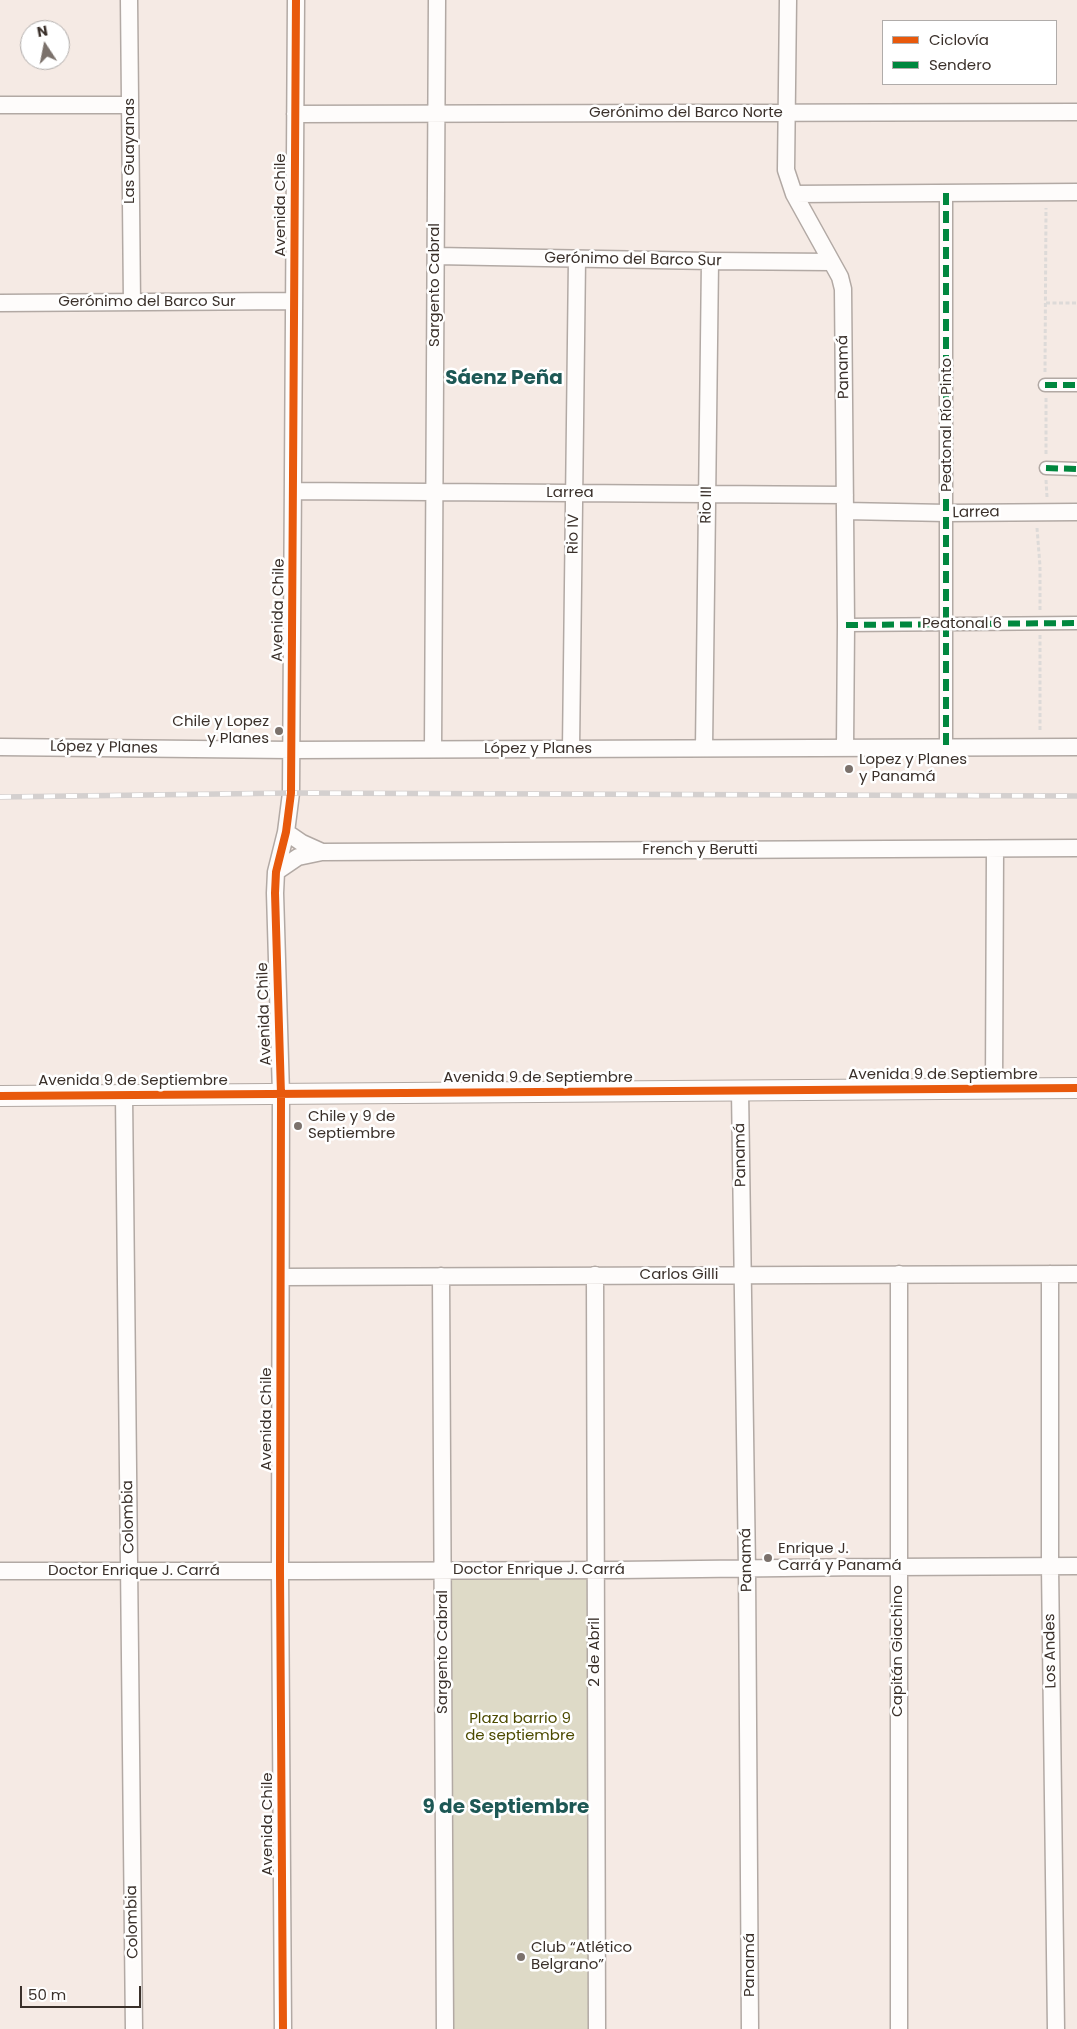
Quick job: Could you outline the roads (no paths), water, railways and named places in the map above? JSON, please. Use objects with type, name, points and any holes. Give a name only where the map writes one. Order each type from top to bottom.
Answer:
[{"type":"street","name":"Las Guayanas","points":[[129,0],[132,302]]},
{"type":"street","name":"Avenida Chile","points":[[283,2029],[280,1572],[281,1094],[275,893],[276,872],[286,832],[291,793],[296,0]]},
{"type":"street","name":"Sargento Cabral","points":[[433,749],[437,0]]},
{"type":"street","name":"Panamá","points":[[788,0],[786,170],[794,194],[840,277],[843,289],[846,748]]},
{"type":"street","points":[[0,105],[130,105]]},
{"type":"street","name":"Gerónimo del Barco Norte","points":[[295,114],[1077,112]]},
{"type":"street","points":[[794,194],[1077,192]]},
{"type":"street","name":"Peatonal Río Pinto","points":[[946,193],[946,747]]},
{"type":"street","name":"Gerónimo del Barco Sur","points":[[436,256],[710,262],[831,262]]},
{"type":"street","name":"Rio IV","points":[[571,749],[577,259]]},
{"type":"street","name":"Rio III","points":[[704,748],[710,262]]},
{"type":"street","name":"Gerónimo del Barco Sur","points":[[0,303],[294,301]]},
{"type":"street","points":[[1045,384],[1077,385]]},
{"type":"street","points":[[1046,468],[1077,469]]},
{"type":"street","name":"Larrea","points":[[294,491],[845,495]]},
{"type":"street","name":"Larrea","points":[[845,511],[947,513],[1077,512]]},
{"type":"street","name":"Peatonal 6","points":[[846,624],[1077,623]]},
{"type":"street","name":"López y Planes","points":[[0,746],[291,750],[1077,747]]},
{"type":"street","name":"French y Berutti","points":[[286,832],[302,843],[322,852]]},
{"type":"street","name":"French y Berutti","points":[[276,872],[298,857],[322,852],[1077,848]]},
{"type":"street","points":[[994,1088],[995,849]]},
{"type":"street","name":"Avenida 9 de Septiembre","points":[[0,1096],[1077,1088]]},
{"type":"street","name":"Panamá","points":[[740,1090],[744,1274],[750,2029]]},
{"type":"street","name":"Colombia","points":[[124,1095],[134,2029]]},
{"type":"street","name":"Capitán Giachino","points":[[899,1274],[899,2029]]},
{"type":"street","name":"Los Andes","points":[[1050,1274],[1050,1566],[1056,2029]]},
{"type":"street","name":"Carlos Gilli","points":[[281,1277],[1077,1274]]},
{"type":"street","name":"2 de Abril","points":[[594,1275],[597,2029]]},
{"type":"street","name":"Sargento Cabral","points":[[441,1276],[445,2029]]},
{"type":"street","name":"Doctor Enrique J. Carrá","points":[[0,1571],[280,1572],[1077,1566]]},
{"type":"railway","points":[[0,797],[291,793],[1077,796]]},
{"type":"place","name":"Chile y Lopez y Planes","points":[[279,731]]},
{"type":"place","name":"Lopez y Planes y Panamá","points":[[849,769]]},
{"type":"place","name":"Chile y 9 de Septiembre","points":[[298,1126]]},
{"type":"place","name":"Enrique J. Carrá y Panamá","points":[[768,1558]]},
{"type":"place","name":"Club “Atlético Belgrano”","points":[[521,1957]]},
{"type":"district","name":"Sáenz Peña","points":[[504,379]]},
{"type":"district","name":"9 de Septiembre","points":[[506,1808]]},
{"type":"park label","name":"Plaza barrio 9 de septiembre","points":[[520,1728]]}]
